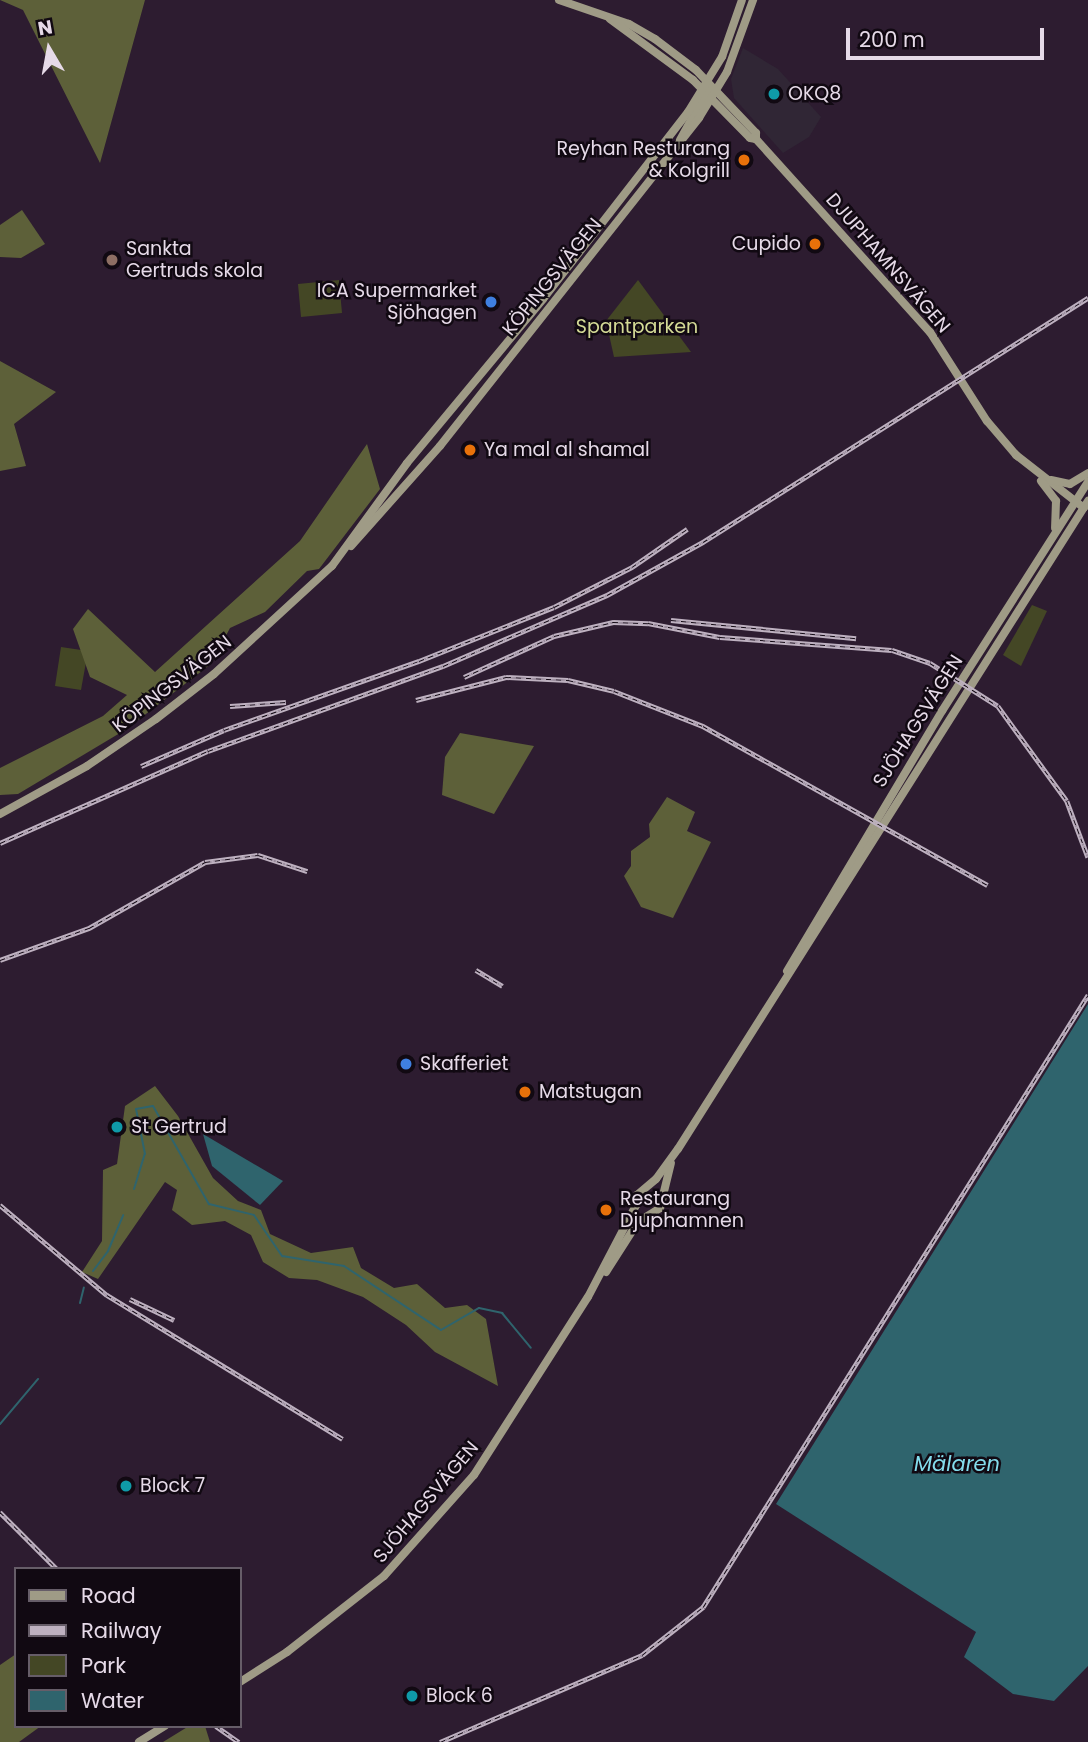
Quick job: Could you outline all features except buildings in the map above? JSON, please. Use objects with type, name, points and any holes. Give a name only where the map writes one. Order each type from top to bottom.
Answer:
[{"type":"main road","points":[[559,0],[655,39],[710,91]]},
{"type":"main road","points":[[680,143],[682,130],[710,91],[742,0]]},
{"type":"main road","name":"KÖPINGSVÄGEN","points":[[0,814],[87,766],[173,706],[280,616],[421,469],[703,113],[710,91],[752,0]]},
{"type":"main road","points":[[610,19],[710,91]]},
{"type":"main road","points":[[684,72],[694,89],[692,105]]},
{"type":"main road","name":"KÖPINGSVÄGEN","points":[[343,552],[400,472],[621,202],[692,105],[710,91]]},
{"type":"main road","name":"DJUPHAMNSVÄGEN","points":[[710,91],[728,116],[756,139],[942,349],[987,421],[1035,473],[1076,502],[1086,504]]},
{"type":"main road","name":"DJUPHAMNSVÄGEN","points":[[710,91],[756,133],[756,139]]},
{"type":"main road","points":[[703,113],[728,116]]},
{"type":"main road","points":[[1035,473],[1070,484],[1088,473]]},
{"type":"main road","points":[[1035,473],[1056,500],[1059,511],[1053,536]]},
{"type":"main road","name":"SJÖHAGSVÄGEN","points":[[783,982],[813,922],[1013,597],[1088,482]]},
{"type":"main road","points":[[1046,566],[1077,508],[1076,502]]},
{"type":"main road","name":"SJÖHAGSVÄGEN","points":[[588,1297],[636,1205],[637,1195],[647,1188],[678,1149],[1086,504]]},
{"type":"main road","points":[[1013,597],[1022,603]]},
{"type":"main road","points":[[942,711],[951,717]]},
{"type":"main road","name":"SJÖHAGSVÄGEN","points":[[242,1681],[318,1630],[410,1551],[474,1475],[588,1297],[647,1213],[660,1208],[661,1196],[678,1149]]},
{"type":"main road","points":[[647,1188],[661,1196]]},
{"type":"main road","points":[[636,1205],[647,1213]]},
{"type":"main road","points":[[139,1742],[162,1728]]},
{"type":"shaded area","points":[[0,0],[145,0],[100,163],[23,10]]},
{"type":"shaded area","points":[[743,48],[778,69],[821,117],[809,137],[783,153],[734,98],[731,79]]},
{"type":"shaded area","points":[[22,210],[45,244],[21,258],[0,257],[0,225]]},
{"type":"shaded area","points":[[0,361],[56,392],[14,424],[26,466],[0,471]]},
{"type":"shaded area","points":[[367,444],[380,489],[319,569],[307,571],[265,612],[230,628],[211,664],[125,730],[18,794],[0,795],[0,768],[103,716],[127,695],[90,677],[73,629],[88,609],[155,672],[300,541]]},
{"type":"shaded area","points":[[460,733],[534,746],[494,814],[442,795],[445,757]]},
{"type":"shaded area","points":[[667,797],[695,812],[687,831],[711,842],[673,918],[641,907],[624,876],[631,866],[631,851],[650,837],[649,824]]},
{"type":"shaded area","points":[[155,1086],[178,1116],[213,1178],[238,1201],[261,1210],[270,1234],[311,1253],[353,1247],[361,1268],[394,1288],[417,1284],[445,1308],[467,1305],[486,1319],[498,1386],[435,1352],[406,1325],[363,1297],[317,1280],[289,1278],[263,1262],[251,1235],[225,1221],[192,1225],[172,1210],[177,1190],[165,1182],[98,1279],[82,1272],[102,1241],[103,1170],[117,1164],[125,1106]]},
{"type":"shaded area","points":[[14,1655],[14,1728],[38,1728],[19,1742],[0,1742],[0,1665]]},
{"type":"shaded area","points":[[186,1728],[206,1728],[210,1742],[163,1742]]},
{"type":"green space","points":[[339,280],[342,313],[301,317],[298,284]]},
{"type":"green space","name":"Spantparken","points":[[638,280],[691,352],[614,357],[606,321]]},
{"type":"green space","points":[[1032,605],[1047,611],[1021,666],[1003,655]]},
{"type":"green space","points":[[61,647],[88,651],[81,690],[55,686]]},
{"type":"water","name":"Mälaren","points":[[1088,1004],[1088,1666],[1054,1701],[1013,1694],[964,1657],[976,1632],[776,1504]]},
{"type":"water","points":[[203,1134],[283,1181],[260,1205],[212,1166]]},
{"type":"waterway","points":[[134,1189],[145,1154],[136,1109],[153,1106],[209,1204],[254,1215],[282,1256],[344,1266],[441,1330],[479,1308],[502,1313],[531,1348]]},
{"type":"waterway","points":[[93,1271],[108,1251],[123,1215]]},
{"type":"waterway","points":[[80,1303],[84,1287]]},
{"type":"waterway","points":[[0,1424],[38,1379]]},
{"type":"railway","points":[[0,843],[208,751],[443,666],[607,595],[703,542],[1088,298]]},
{"type":"railway","points":[[141,766],[224,730],[419,661],[554,607],[632,567],[687,529]]},
{"type":"railway","points":[[671,620],[856,638]]},
{"type":"railway","points":[[464,677],[554,636],[613,622],[648,623],[720,637],[892,650],[930,663],[998,706],[1067,801],[1088,857]]},
{"type":"railway","points":[[416,700],[506,677],[568,680],[614,691],[703,726],[988,885]]},
{"type":"railway","points":[[230,706],[286,702]]},
{"type":"railway","points":[[0,960],[89,928],[205,862],[258,855],[307,871]]},
{"type":"railway","points":[[476,970],[503,986]]},
{"type":"railway","points":[[440,1742],[642,1655],[703,1607],[1088,995]]},
{"type":"railway","points":[[0,1205],[107,1295],[343,1439]]},
{"type":"railway","points":[[130,1299],[174,1320]]},
{"type":"railway","points":[[0,1512],[55,1567]]},
{"type":"railway","points":[[219,1728],[239,1742]]},
{"type":"place","name":"OKQ8","points":[[774,94]]},
{"type":"place","name":"Reyhan Resturang & Kolgrill","points":[[744,160]]},
{"type":"place","name":"Cupido","points":[[815,244]]},
{"type":"place","name":"Sankta Gertruds skola","points":[[112,260]]},
{"type":"place","name":"ICA Supermarket Sjöhagen","points":[[491,302]]},
{"type":"place","name":"Ya mal al shamal","points":[[470,450]]},
{"type":"place","name":"Skafferiet","points":[[406,1064]]},
{"type":"place","name":"Matstugan","points":[[525,1092]]},
{"type":"place","name":"St Gertrud","points":[[117,1127]]},
{"type":"place","name":"Restaurang Djuphamnen","points":[[606,1210]]},
{"type":"place","name":"Block 7","points":[[126,1486]]},
{"type":"place","name":"Block 6","points":[[412,1696]]}]
